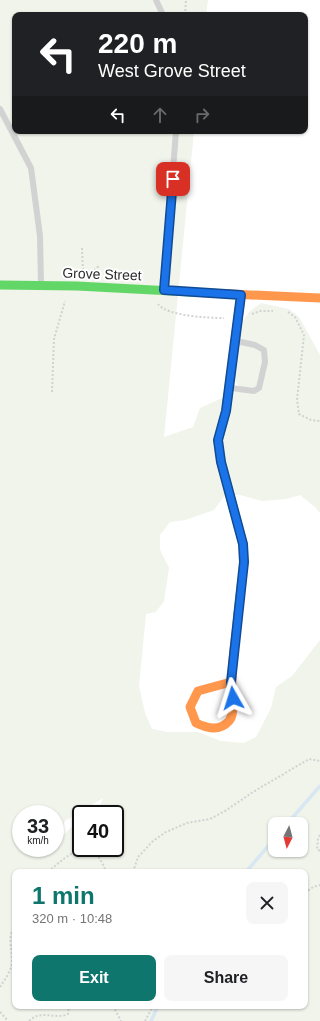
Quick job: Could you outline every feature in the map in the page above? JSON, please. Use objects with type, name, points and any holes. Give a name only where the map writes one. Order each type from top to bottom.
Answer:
[{"type":"street","name":"Grove Street","points":[[0,285],[77,286],[320,298]]},
{"type":"street","points":[[231,682],[209,686],[198,691],[190,707],[196,723],[209,729],[220,727],[230,720],[233,710],[231,682],[244,562],[243,544],[221,462],[218,440],[226,411],[241,295]]},
{"type":"lane","points":[[156,0],[161,12]]},
{"type":"lane","points":[[0,109],[12,132]]},
{"type":"lane","points":[[13,134],[31,168],[40,236],[41,286]]},
{"type":"lane","points":[[164,290],[176,134]]},
{"type":"lane","points":[[229,388],[254,391],[259,388],[265,362],[264,350],[255,345],[234,340]]},
{"type":"path","points":[[185,12],[186,0]]},
{"type":"path","points":[[52,392],[54,339],[66,299],[77,286],[83,275],[82,248]]},
{"type":"path","points":[[134,869],[138,858],[153,841],[166,832],[187,823],[210,819],[309,759],[320,761]]},
{"type":"path","points":[[320,835],[317,849],[320,851]]},
{"type":"path","points":[[52,869],[72,852],[87,850],[94,852],[105,869]]},
{"type":"path","points":[[308,891],[313,887],[320,885]]},
{"type":"path","points":[[0,987],[11,969],[12,961],[10,937],[12,933]]},
{"type":"path","points":[[29,1021],[38,1015],[46,1014],[61,1018],[68,1014],[69,1009]]},
{"type":"path","points":[[115,1009],[121,1021]]},
{"type":"path","points":[[145,1021],[151,1009]]},
{"type":"path","points":[[0,1012],[8,1021]]},
{"type":"shaded area","points":[[0,0],[208,0],[206,12],[12,12],[12,134],[194,134],[164,437],[193,427],[200,408],[240,390],[235,380],[234,333],[249,312],[261,303],[289,309],[299,317],[320,355],[320,513],[300,495],[286,499],[262,501],[240,495],[225,495],[214,510],[185,520],[170,522],[160,535],[160,550],[169,568],[164,601],[156,612],[146,614],[139,686],[145,713],[152,729],[167,732],[198,732],[221,741],[244,743],[256,737],[271,708],[276,687],[292,676],[320,640],[320,1021],[0,1021]]},
{"type":"waterway","points":[[293,817],[320,786]]},
{"type":"waterway","points":[[249,869],[268,846]]},
{"type":"waterway","points":[[151,1021],[157,1009]]},
{"type":"traffic: fast","points":[[0,285],[77,286],[229,294]]},
{"type":"traffic: fast","points":[[238,614],[244,562],[243,544],[221,462],[218,441],[226,411],[241,295]]},
{"type":"traffic: slow","points":[[229,294],[320,298]]},
{"type":"traffic: slow","points":[[231,682],[198,691],[190,707],[196,723],[217,728],[221,727],[231,718],[233,708],[232,664],[238,614]]},
{"type":"route","points":[[173,179],[164,290],[241,295],[226,411],[218,440],[221,462],[243,544],[244,562],[230,689],[233,698]]}]
